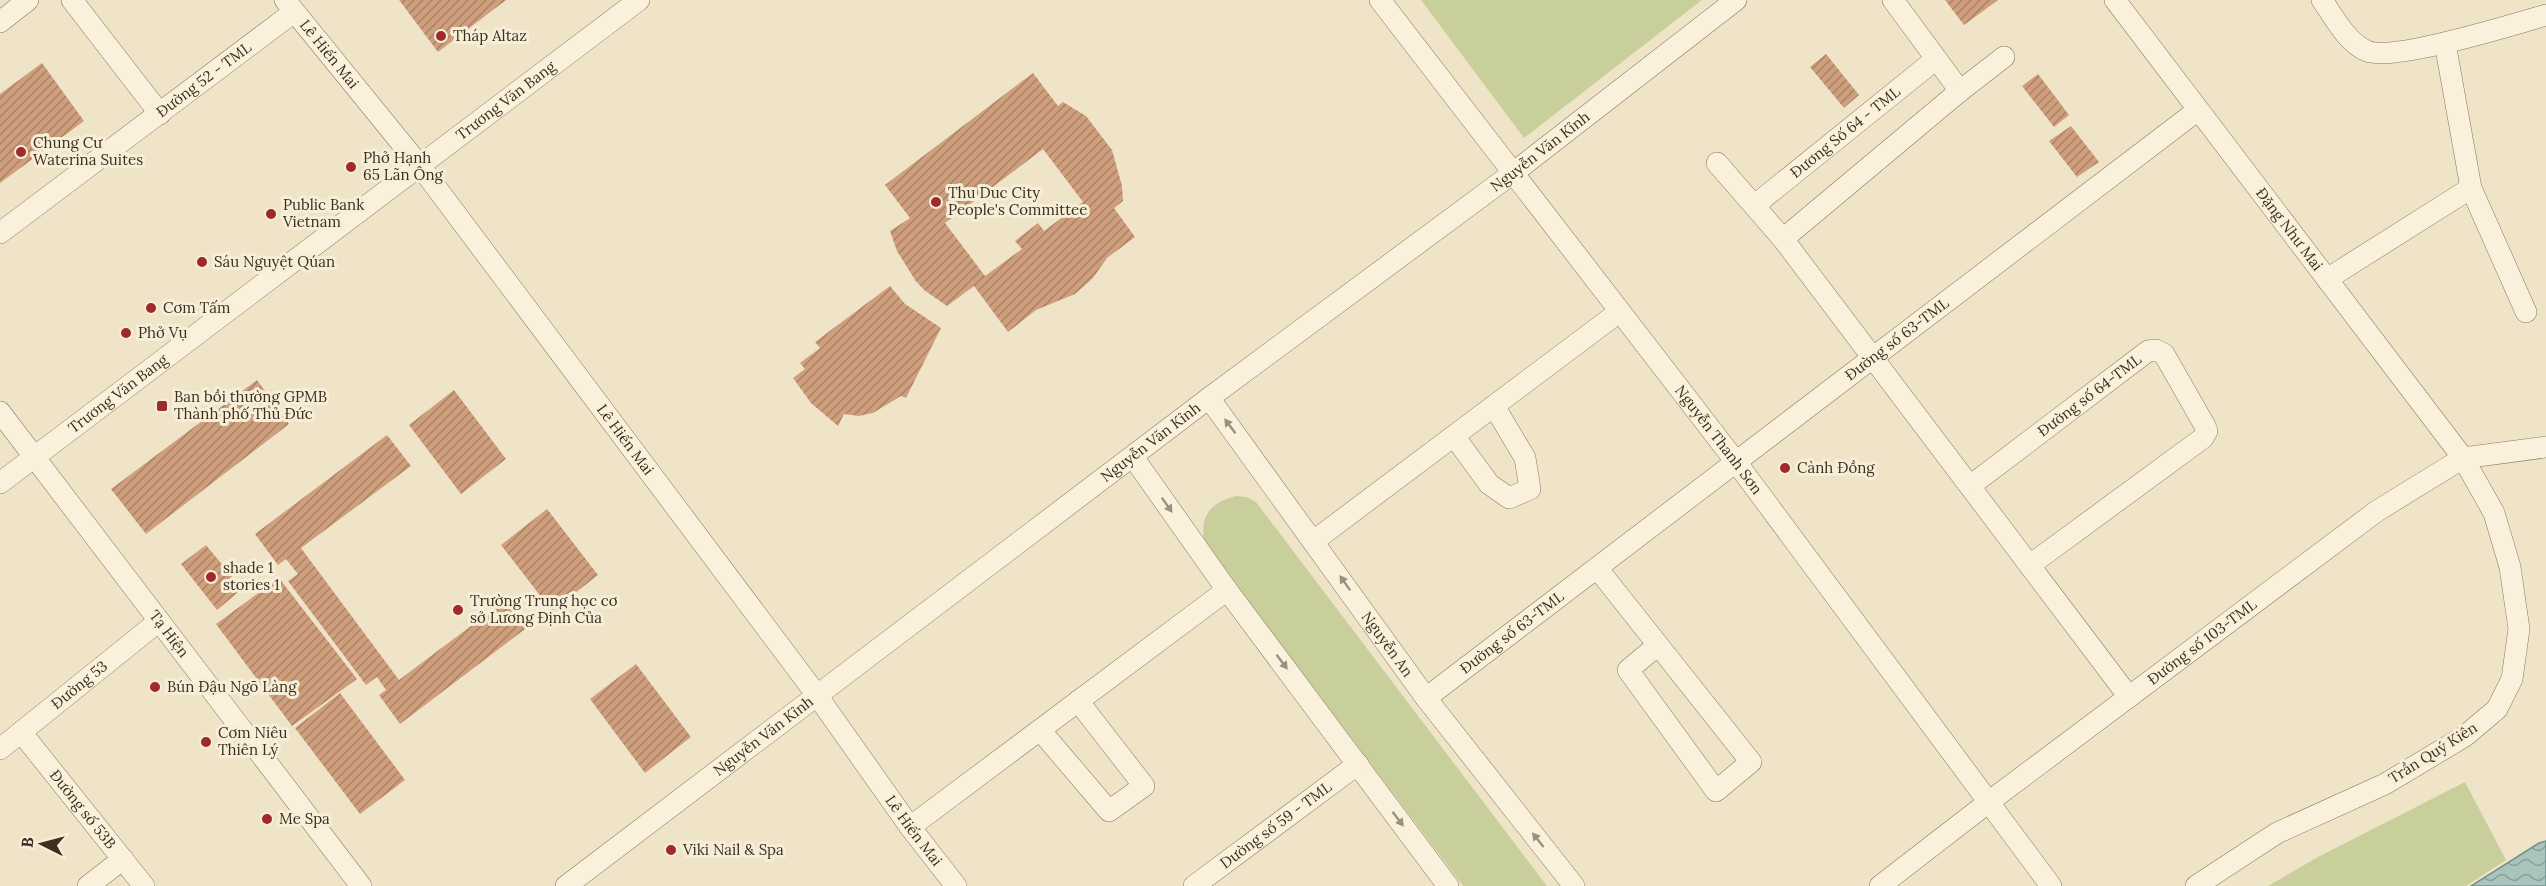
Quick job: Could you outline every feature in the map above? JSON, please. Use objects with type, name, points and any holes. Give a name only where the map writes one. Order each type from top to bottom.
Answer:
[{"type":"street","points":[[0,22],[28,0]]},
{"type":"street","points":[[72,0],[160,114]]},
{"type":"street","name":"Trương Văn Bang","points":[[0,483],[639,0]]},
{"type":"street","name":"Nguyễn Thanh Sơn","points":[[1380,0],[1736,462],[2051,886]]},
{"type":"street","name":"Nguyễn Văn Kỉnh","points":[[568,885],[816,694],[1513,173],[1736,0]]},
{"type":"street","points":[[1893,0],[1960,91]]},
{"type":"street","name":"Đặng Như Mai","points":[[2115,0],[2463,458]]},
{"type":"street","points":[[2322,0],[2350,40],[2369,53],[2445,43],[2546,15]]},
{"type":"street","name":"Đường 52 - TML","points":[[0,233],[160,114],[289,6]]},
{"type":"street","name":"Lê Hiến Mai","points":[[289,6],[420,166],[816,694],[910,826],[956,886]]},
{"type":"street","points":[[2445,43],[2471,188],[2526,312]]},
{"type":"street","points":[[1783,239],[2004,57]]},
{"type":"street","name":"Đương Số 64 - TML","points":[[1755,205],[1936,59]]},
{"type":"street","name":"Đường số 63-TML","points":[[1426,698],[2198,110]]},
{"type":"street","points":[[1717,162],[1783,239],[2130,697]]},
{"type":"street","points":[[2327,279],[2471,188]]},
{"type":"street","points":[[1314,540],[1619,312]]},
{"type":"street","name":"Đường số 64-TML","points":[[1971,486],[2148,351],[2156,350],[2164,354],[2205,426],[2207,431],[2204,438],[2030,565]]},
{"type":"street","name":"Nguyễn An","points":[[1209,398],[1314,540],[1426,698],[1574,886]]},
{"type":"street","points":[[1454,436],[1489,484],[1509,498],[1530,489],[1526,458],[1494,406]]},
{"type":"street","name":"Tạ Hiện","points":[[0,412],[361,886]]},
{"type":"street","name":"Đường số 103-TML","points":[[1880,886],[2377,511],[2463,458],[2546,447]]},
{"type":"street","points":[[1133,457],[1227,590],[1448,886]]},
{"type":"street","name":"Trần Quý Kiên","points":[[2196,886],[2277,833],[2385,784],[2464,736],[2497,709],[2512,679],[2519,629],[2510,567],[2494,513],[2463,458]]},
{"type":"street","points":[[1597,568],[1751,762],[1716,791],[1628,670],[1658,645]]},
{"type":"street","points":[[910,826],[1227,590]]},
{"type":"street","name":"Đường 53","points":[[0,749],[159,621]]},
{"type":"street","points":[[1040,729],[1109,811],[1144,786],[1078,701]]},
{"type":"street","name":"Đường số 53B","points":[[21,732],[144,886]]},
{"type":"street","name":"Dường số 59 - TML","points":[[1194,886],[1358,764]]},
{"type":"street","points":[[88,886],[123,859]]},
{"type":"green space","points":[[1421,0],[1702,0],[1524,138]]},
{"type":"green space","points":[[1236,496],[1247,497],[1256,502],[1547,886],[1463,886],[1204,543],[1204,525],[1208,512],[1219,502]]},
{"type":"green space","points":[[2465,782],[2506,860],[2466,886],[2268,886],[2318,857]]},
{"type":"water","points":[[2546,841],[2546,886],[2471,886],[2539,843]]},
{"type":"building","name":"Tháp Altaz","points":[[399,0],[506,0],[438,52]]},
{"type":"building","points":[[1945,0],[1998,0],[1964,25]]},
{"type":"building","points":[[1826,54],[1859,95],[1844,108],[1810,67]]},
{"type":"building","name":"Chung Cư Waterina Suites","points":[[42,63],[84,121],[0,183],[0,94]]},
{"type":"building","name":"Thu Duc City People's Committee","points":[[1033,73],[1058,106],[1063,102],[1086,116],[1112,150],[1122,186],[1123,201],[1114,208],[1135,237],[1107,258],[1093,278],[1075,294],[1036,310],[1008,332],[974,286],[947,306],[924,290],[915,280],[897,251],[890,231],[910,218],[885,185]],"holes":[[[1043,149],[1083,202],[1044,231],[1038,223],[1015,241],[1022,249],[985,276],[945,223]]]},
{"type":"building","points":[[2038,74],[2069,115],[2054,127],[2022,86]]},
{"type":"building","points":[[2071,126],[2099,162],[2077,177],[2049,141]]},
{"type":"building","points":[[890,286],[905,304],[941,328],[906,398],[901,396],[873,413],[859,416],[844,414],[838,426],[811,403],[793,378],[805,369],[800,363],[820,348],[815,342]]},
{"type":"building","points":[[257,380],[289,424],[146,534],[111,489]]},
{"type":"building","points":[[454,390],[506,459],[461,494],[409,425]]},
{"type":"building","points":[[387,435],[411,466],[301,548],[399,680],[508,598],[529,626],[400,724],[379,695],[386,690],[377,677],[366,685],[288,581],[298,574],[286,559],[278,565],[255,534]]},
{"type":"building","points":[[547,509],[598,575],[552,611],[501,545]]},
{"type":"building","name":"shade 1 stories 1","points":[[206,545],[242,589],[217,610],[181,564]]},
{"type":"building","points":[[279,578],[357,679],[292,726],[216,624]]},
{"type":"building","points":[[636,664],[691,737],[645,773],[590,699]]},
{"type":"building","points":[[340,693],[405,780],[360,814],[295,728]]},
{"type":"place","name":"Tháp Altaz","points":[[441,36]]},
{"type":"place","name":"Chung Cư Waterina Suites","points":[[21,152]]},
{"type":"place","name":"Phở Hạnh 65 Lãn Ông","points":[[351,167]]},
{"type":"place","name":"Thu Duc City People's Committee","points":[[936,202]]},
{"type":"place","name":"Public Bank Vietnam","points":[[271,214]]},
{"type":"place","name":"Sáu Nguyệt Qúan","points":[[202,262]]},
{"type":"place","name":"Cơm Tấm","points":[[151,308]]},
{"type":"place","name":"Phở Vụ","points":[[126,333]]},
{"type":"place","name":"Ban bồi thường GPMB Thành phố Thủ Đức","points":[[162,406]]},
{"type":"place","name":"Cành Đồng","points":[[1785,468]]},
{"type":"place","name":"shade 1 stories 1","points":[[211,577]]},
{"type":"place","name":"Trường Trung học cơ sở Lương Định Của","points":[[458,610]]},
{"type":"place","name":"Bún Đậu Ngõ Làng","points":[[155,687]]},
{"type":"place","name":"Cơm Niêu Thiên Lý","points":[[206,742]]},
{"type":"place","name":"Me Spa","points":[[267,819]]},
{"type":"place","name":"Viki Nail & Spa","points":[[671,850]]}]
